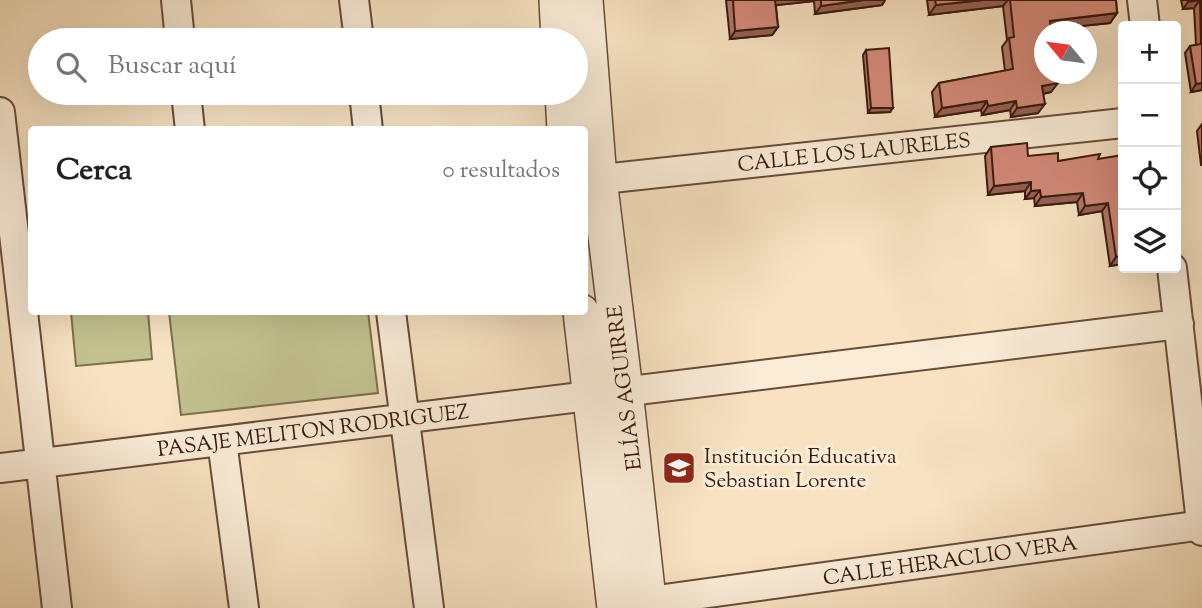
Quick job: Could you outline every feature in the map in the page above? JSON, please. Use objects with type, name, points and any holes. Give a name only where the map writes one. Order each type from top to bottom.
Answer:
[{"type":"street","points":[[176,0],[179,28]]},
{"type":"street","points":[[354,0],[358,28]]},
{"type":"street","points":[[557,0],[558,28]]},
{"type":"street","name":"ELÍAS AGUIRRE","points":[[585,0],[586,28]]},
{"type":"street","points":[[1142,0],[1144,21]]},
{"type":"street","name":"ELÍAS AGUIRRE","points":[[588,77],[592,180],[625,391],[632,606]]},
{"type":"street","points":[[187,105],[190,126]]},
{"type":"street","points":[[365,105],[368,126]]},
{"type":"street","points":[[564,105],[565,126]]},
{"type":"street","points":[[0,112],[2,157],[22,221],[28,302]]},
{"type":"street","name":"CALLE LOS LAURELES","points":[[592,180],[1118,124]]},
{"type":"street","points":[[1173,273],[1202,531]]},
{"type":"street","points":[[29,315],[40,463],[57,608]]},
{"type":"street","points":[[391,315],[429,608]]},
{"type":"street","name":"ELÍAS AGUIRRE","points":[[581,315],[590,397],[632,606]]},
{"type":"street","name":"PASAJE MELITON RODRIGUEZ","points":[[0,468],[1178,324]]},
{"type":"street","points":[[222,441],[244,608]]},
{"type":"street","name":"CALLE HERACLIO VERA","points":[[632,606],[1202,525]]},
{"type":"green space","points":[[71,315],[148,315],[152,359],[76,366]]},
{"type":"green space","points":[[169,315],[368,315],[378,393],[181,415]]},
{"type":"building","points":[[733,0],[775,0],[778,27],[735,31]]},
{"type":"building","points":[[821,0],[863,0],[821,6]]},
{"type":"building","points":[[935,0],[983,0],[936,5]]},
{"type":"building","points":[[1010,0],[1116,0],[1117,13],[1034,21],[1034,84],[1053,84],[1042,86],[1045,104],[1017,108],[1016,101],[988,106],[987,101],[942,108],[939,83],[1013,69],[1009,38],[1014,37]]},
{"type":"building","points":[[1200,0],[1202,83],[1196,84],[1190,46],[1201,44]]},
{"type":"building","points":[[889,48],[893,108],[871,108],[866,50]]},
{"type":"building","points":[[1027,143],[1028,156],[1058,153],[1058,161],[1100,154],[1098,159],[1118,156],[1118,257],[1108,203],[1085,206],[1083,193],[1041,197],[1040,190],[1031,191],[1031,182],[994,186],[991,147]]},
{"type":"place","name":"Institución Educativa Sebastian Lorente","points":[[679,468]]}]
